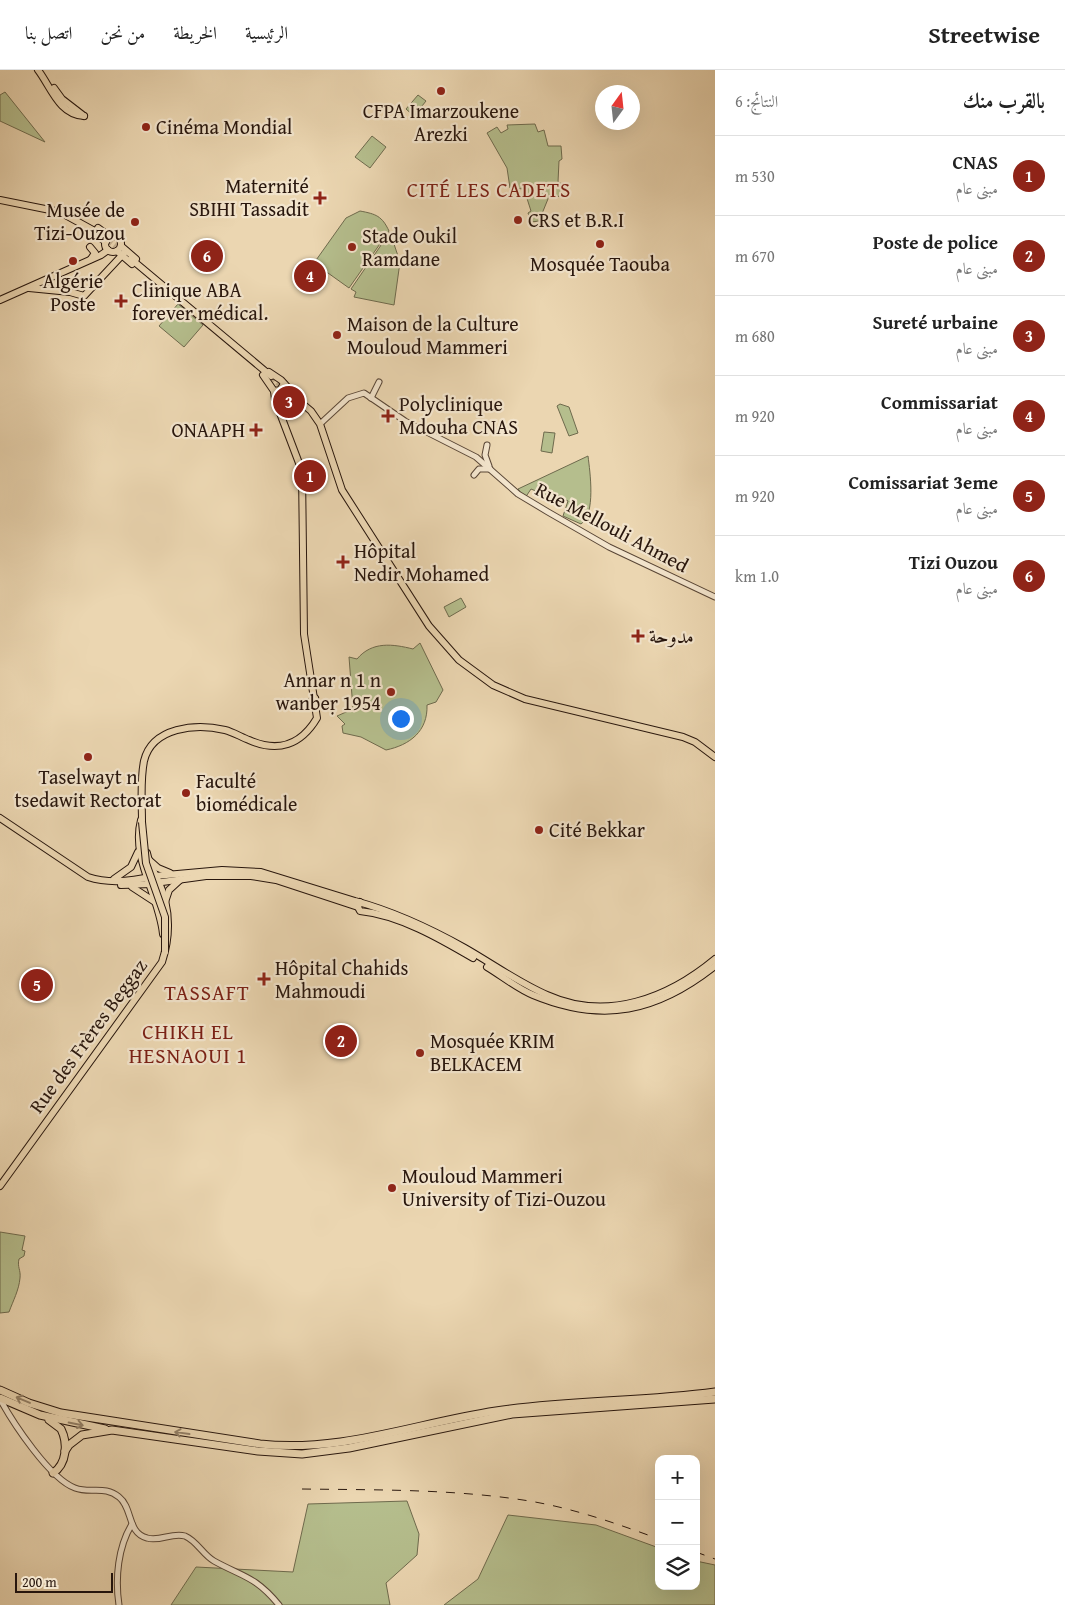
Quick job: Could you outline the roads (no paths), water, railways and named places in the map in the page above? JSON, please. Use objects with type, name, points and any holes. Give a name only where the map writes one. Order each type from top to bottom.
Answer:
[{"type":"highway","points":[[3,1391],[45,1409],[89,1419],[260,1444],[293,1447],[341,1442],[493,1411],[535,1405],[674,1397],[715,1392]]},
{"type":"highway","points":[[0,1399],[40,1415],[112,1430],[258,1451],[302,1454],[349,1448],[512,1414],[715,1399]]},
{"type":"highway","points":[[40,1415],[61,1429],[65,1452]]},
{"type":"highway","points":[[53,1473],[61,1466],[69,1445],[82,1435],[112,1430]]},
{"type":"main road","points":[[38,70],[60,103],[75,115],[84,116],[62,99],[44,70]]},
{"type":"main road","points":[[0,200],[35,206],[69,216],[101,232],[110,237],[116,251],[149,279],[163,287]]},
{"type":"main road","points":[[28,288],[72,292],[82,296],[114,264],[118,238],[110,237],[35,206]]},
{"type":"main road","points":[[90,247],[95,253],[91,260]]},
{"type":"main road","points":[[0,300],[116,251]]},
{"type":"main road","points":[[114,264],[113,256],[116,251]]},
{"type":"main road","points":[[131,259],[274,377],[272,380],[279,388],[277,405],[281,413]]},
{"type":"main road","points":[[227,339],[230,346],[320,424],[342,490],[429,626],[457,658],[494,685],[525,699],[683,737],[710,752],[715,757]]},
{"type":"main road","points":[[109,880],[119,877],[131,867],[139,848],[143,774],[147,754],[159,739],[178,729],[207,727],[226,730],[258,744],[279,746],[298,740],[306,734],[317,718],[304,634],[302,472],[281,413],[277,397],[279,388]]},
{"type":"main road","points":[[270,405],[274,403],[277,405]]},
{"type":"main road","points":[[306,703],[312,702],[315,698]]},
{"type":"main road","points":[[0,818],[81,874],[95,880],[153,880]]},
{"type":"main road","points":[[142,820],[165,952]]},
{"type":"main road","points":[[142,820],[146,862],[165,917],[165,952]]},
{"type":"main road","points":[[0,823],[87,881],[124,885],[179,876],[233,875],[263,877],[359,905],[360,911],[367,907],[437,933],[550,1002],[576,1008],[593,1011],[629,1009],[657,1002],[680,991],[715,966]]},
{"type":"main road","points":[[139,848],[165,902],[169,935],[165,952]]},
{"type":"main road","points":[[148,859],[164,871],[179,876]]},
{"type":"main road","points":[[165,902],[169,890],[179,876]]},
{"type":"main road","points":[[124,885],[144,892],[156,903]]},
{"type":"main road","name":"Rue des Frères Beggaz","points":[[0,1186],[153,977],[165,952]]},
{"type":"main road","points":[[533,991],[576,1004],[609,1006],[627,1004],[643,1001],[676,988],[715,959]]},
{"type":"street","points":[[372,398],[379,382]]},
{"type":"street","name":"Rue Mellouli Ahmed","points":[[320,424],[348,398],[364,392],[405,421],[476,457],[518,494],[548,512],[608,547],[715,597]]},
{"type":"street","points":[[474,475],[479,469],[491,469],[485,455],[487,445]]},
{"type":"street","points":[[0,1399],[53,1473],[75,1488],[110,1491],[120,1497],[126,1504],[134,1530],[148,1538],[178,1535],[186,1537],[213,1560],[241,1572],[261,1586],[278,1605]]},
{"type":"street","points":[[0,1410],[7,1411]]},
{"type":"street","points":[[119,1605],[117,1590],[120,1548],[132,1524]]},
{"type":"tunnel","points":[[100,234],[124,253]]},
{"type":"tunnel","points":[[271,376],[285,389]]},
{"type":"railway","points":[[302,1489],[441,1492],[496,1496],[541,1503],[575,1511],[655,1538]]},
{"type":"railway","points":[[700,1553],[715,1559]]},
{"type":"place","name":"CFPA Imarzoukene Arezki","points":[[441,91]]},
{"type":"place","name":"Cinéma Mondial","points":[[146,127]]},
{"type":"place","name":"Maternité SBIHI Tassadit","points":[[320,198]]},
{"type":"place","name":"CRS et B.R.I","points":[[518,220]]},
{"type":"place","name":"Musée de Tizi-Ouzou","points":[[135,222]]},
{"type":"place","name":"Mosquée Taouba","points":[[600,244]]},
{"type":"place","name":"Stade Oukil Ramdane","points":[[352,247]]},
{"type":"place","name":"Tizi Ouzou","points":[[207,256]]},
{"type":"place","name":"Algérie Poste","points":[[73,261]]},
{"type":"place","name":"Commissariat","points":[[310,276]]},
{"type":"place","name":"Clinique ABA forever médical.","points":[[121,301]]},
{"type":"place","name":"Maison de la Culture Mouloud Mammeri","points":[[337,335]]},
{"type":"place","name":"Sureté urbaine","points":[[289,402]]},
{"type":"place","name":"Polyclinique Mdouha CNAS","points":[[388,416]]},
{"type":"place","name":"ONAAPH","points":[[256,430]]},
{"type":"place","name":"CNAS","points":[[310,476]]},
{"type":"place","name":"Hôpital Nedir Mohamed","points":[[343,562]]},
{"type":"place","name":"مدوحة","points":[[638,636]]},
{"type":"place","name":"Annar n 1 n wanbeṛ 1954","points":[[391,692]]},
{"type":"place","name":"Taselwayt n tsedawit Rectorat","points":[[88,757]]},
{"type":"place","name":"Faculté biomédicale","points":[[186,793]]},
{"type":"place","name":"Cité Bekkar","points":[[539,830]]},
{"type":"place","name":"Hôpital Chahids Mahmoudi","points":[[264,979]]},
{"type":"place","name":"Comissariat 3eme","points":[[37,985]]},
{"type":"place","name":"Poste de police","points":[[341,1041]]},
{"type":"place","name":"Mosquée KRIM BELKACEM","points":[[420,1053]]},
{"type":"place","name":"Mouloud Mammeri University of Tizi-Ouzou","points":[[392,1188]]},
{"type":"district","name":"CITÉ LES CADETS","points":[[489,190]]},
{"type":"district","name":"TASSAFT","points":[[207,993]]},
{"type":"district","name":"CHIKH EL HESNAOUI 1","points":[[188,1044]]}]
